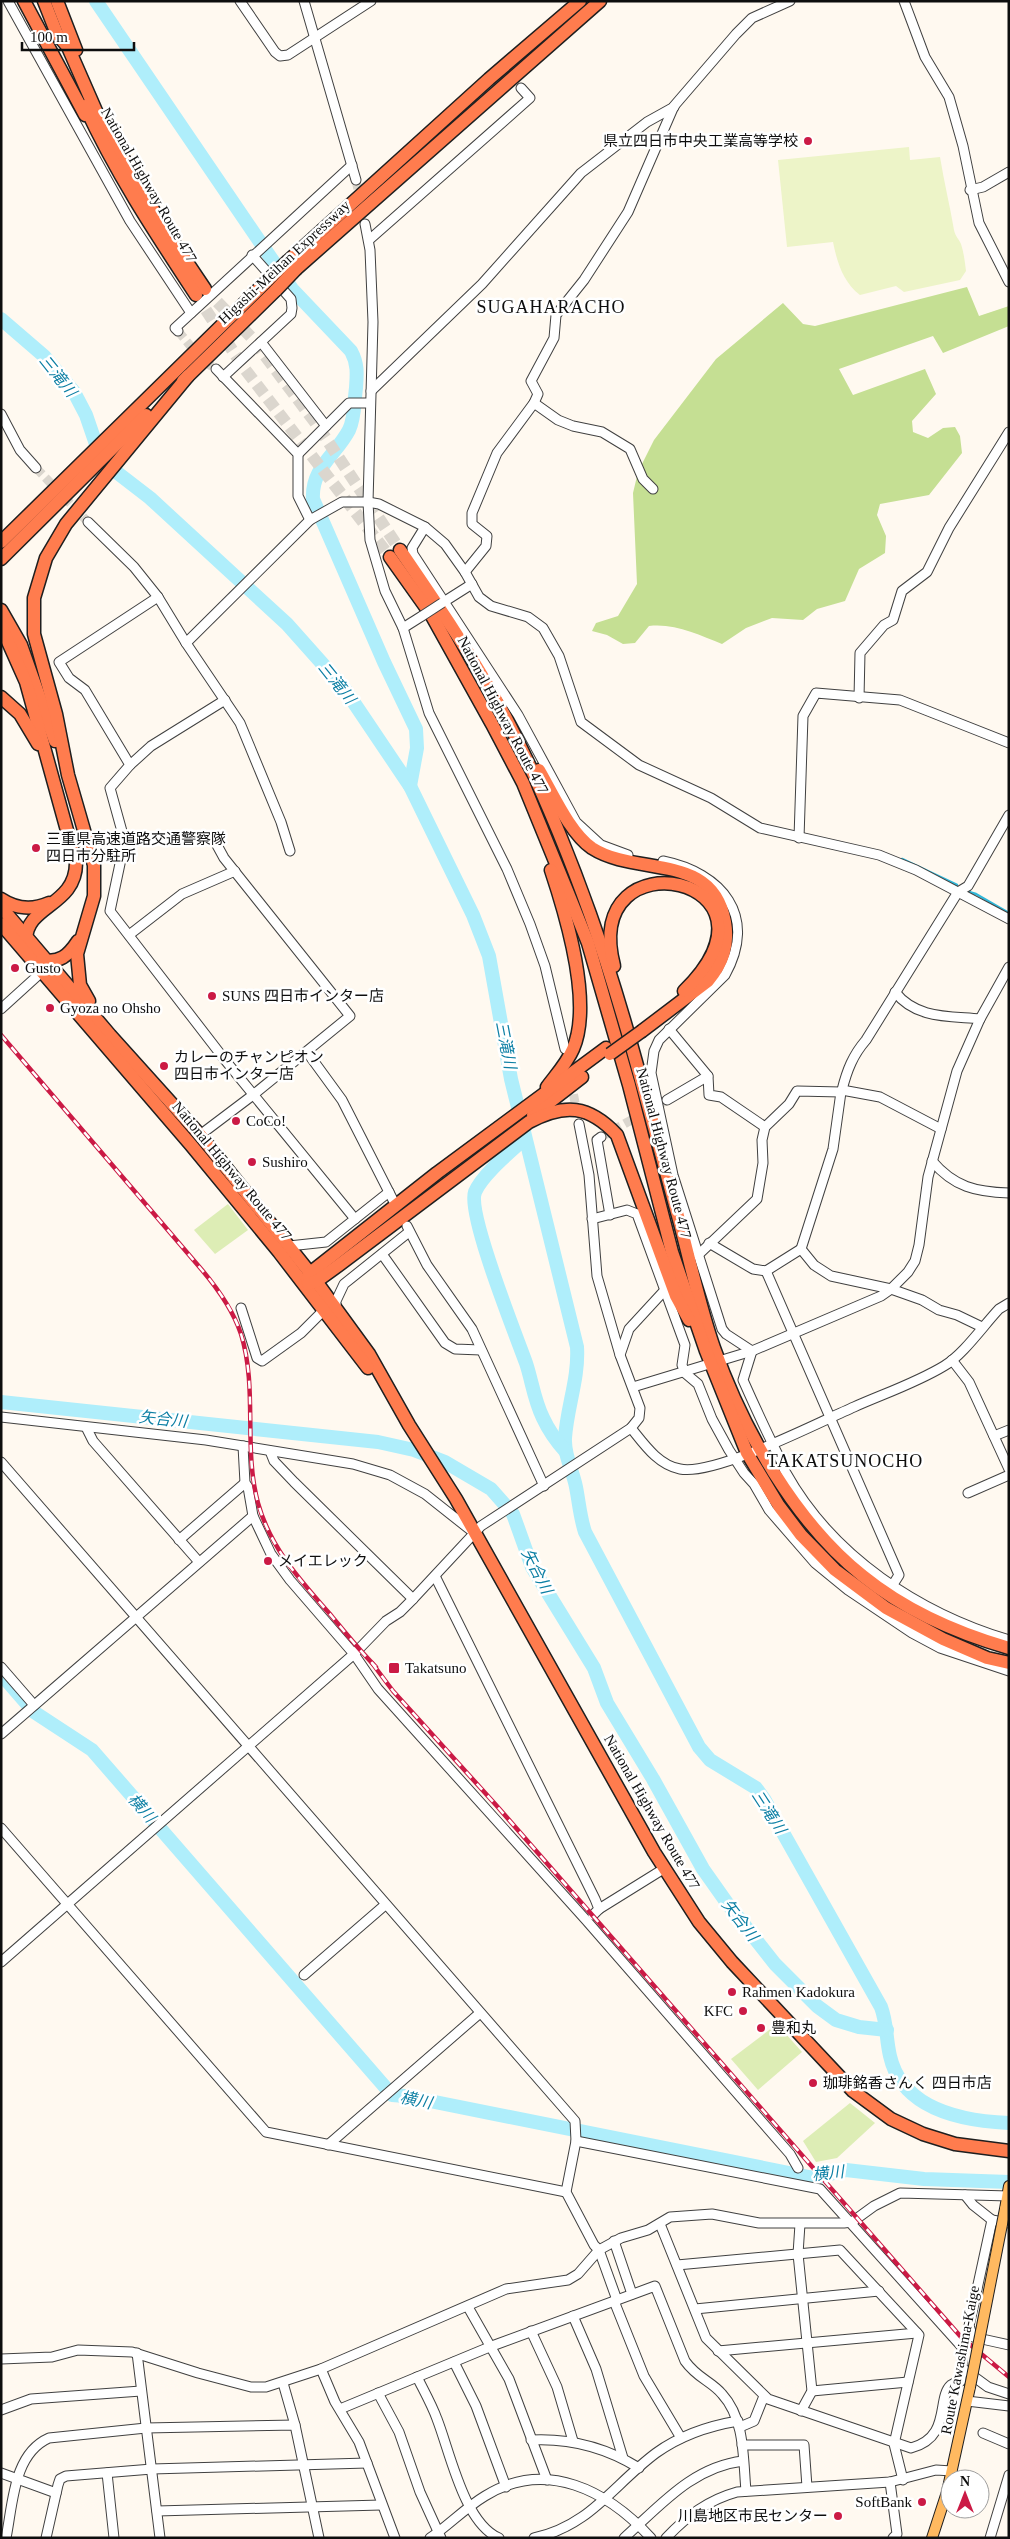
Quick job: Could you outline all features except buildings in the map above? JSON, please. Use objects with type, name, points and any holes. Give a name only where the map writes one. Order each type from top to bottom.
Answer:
[{"type":"highway","points":[[24,1],[96,138],[106,149]]},
{"type":"highway","name":"National Highway Route 477","points":[[44,1],[58,34],[68,47],[96,111],[201,292],[155,233],[106,149],[59,48],[58,34]]},
{"type":"highway","points":[[57,1],[121,152]]},
{"type":"highway","name":"Higashi-Meihan Expressway","points":[[142,418],[292,265],[453,111],[580,1]]},
{"type":"highway","name":"Higashi-Meihan Expressway","points":[[292,265],[600,1]]},
{"type":"highway","name":"Higashi-Meihan Expressway","points":[[1,542],[188,376],[272,285]]},
{"type":"highway","points":[[68,775],[56,714],[34,634],[34,598],[41,571],[56,540],[66,524],[106,475],[142,418]]},
{"type":"highway","name":"Higashi-Meihan Expressway","points":[[1,559],[91,461]]},
{"type":"highway","name":"National Highway Route 477","points":[[1009,1648],[987,1642],[933,1620],[885,1592],[861,1575],[812,1525],[790,1496],[766,1446],[750,1430],[715,1364],[706,1351],[672,1252],[629,1085],[588,943],[523,783],[396,553],[441,610],[506,717],[538,785],[590,914],[635,1063],[714,1349],[715,1364],[747,1453],[790,1520],[835,1570],[886,1608],[943,1639],[987,1658],[1009,1663]]},
{"type":"highway","points":[[1,610],[22,645],[68,775],[90,849],[95,880],[91,910],[80,940],[77,965],[80,985],[110,1035]]},
{"type":"highway","points":[[1,626],[26,682],[75,853],[76,871],[71,887],[59,900],[36,916],[26,935],[27,954]]},
{"type":"highway","points":[[1,697],[20,714],[30,728],[52,778]]},
{"type":"highway","points":[[506,717],[579,837],[593,848],[609,856],[675,869],[690,874],[711,891],[719,901],[723,913],[727,943],[716,970],[708,981],[638,1028]]},
{"type":"highway","points":[[523,783],[569,930],[580,1000],[577,1039],[573,1051],[548,1099]]},
{"type":"highway","points":[[313,1277],[443,1186],[529,1122],[548,1099],[608,1051],[638,1028],[680,994],[708,964],[715,951],[718,937],[714,913],[705,896],[691,887],[665,882],[643,886],[622,904],[612,926],[610,950],[635,1046],[635,1063]]},
{"type":"highway","points":[[1,900],[22,908],[39,907],[56,899],[71,887]]},
{"type":"highway","name":"National Highway Route 477","points":[[1,907],[26,935],[47,966],[304,1285],[362,1359],[409,1425]]},
{"type":"highway","points":[[1,924],[27,954],[47,966],[63,959],[80,940]]},
{"type":"highway","name":"National Highway Route 477","points":[[47,966],[200,1135],[313,1277],[368,1354],[409,1425],[478,1530],[665,1868],[699,1922],[732,1962],[853,2091],[892,2119],[923,2134],[955,2144],[1009,2151]]},
{"type":"highway","points":[[304,1285],[437,1173],[527,1106],[548,1099],[573,1110],[593,1114],[617,1135],[676,1296],[706,1351]]},
{"type":"main road","name":"Route Kawashima-Kaige","points":[[952,2469],[1008,2192]]},
{"type":"main road","name":"Route Kawashima-Kaige","points":[[932,2538],[940,2511]]},
{"type":"street","points":[[8,1],[130,221],[191,313]]},
{"type":"street","points":[[240,1],[275,52],[280,56],[288,55],[315,39],[371,1]]},
{"type":"street","points":[[304,1],[356,180]]},
{"type":"street","points":[[465,572],[486,546],[487,536],[472,524],[472,513],[497,453],[534,403],[538,394],[531,381],[554,338],[556,315],[584,280],[628,212],[674,106],[752,18],[790,1]]},
{"type":"street","points":[[904,1],[924,57],[948,96],[963,146],[970,190],[979,223],[1009,282]]},
{"type":"street","points":[[369,240],[530,98],[521,88]]},
{"type":"street","points":[[371,391],[482,284],[581,173],[648,122],[674,106]]},
{"type":"street","points":[[178,331],[175,328],[255,252],[352,165]]},
{"type":"street","points":[[970,190],[984,187],[1009,172]]},
{"type":"street","points":[[365,224],[369,240],[372,322],[371,391],[366,403],[370,540],[386,592],[403,628],[429,713],[507,869],[530,924],[545,966],[565,1049]]},
{"type":"street","points":[[223,377],[290,314],[292,308],[291,299],[255,252]]},
{"type":"street","points":[[261,342],[326,426]]},
{"type":"street","points":[[216,369],[298,454],[298,496],[312,518]]},
{"type":"street","points":[[298,454],[350,403],[366,403]]},
{"type":"street","points":[[534,403],[558,420],[573,426],[602,432],[630,449],[643,480],[653,489]]},
{"type":"street","points":[[1,414],[20,450],[36,468]]},
{"type":"street","points":[[858,698],[860,653],[884,625],[893,620],[902,591],[927,572],[949,528],[1009,432]]},
{"type":"street","points":[[186,643],[312,518],[342,502],[368,502],[395,512],[425,527],[446,544],[479,597],[491,606],[528,617],[543,628],[559,656],[581,722],[639,765],[712,798],[760,828],[879,855],[916,870],[1009,919]]},
{"type":"street","points":[[88,522],[134,567],[158,597],[186,643],[240,723],[281,822],[290,851]]},
{"type":"street","points":[[425,527],[412,552],[518,715],[569,810],[588,835],[601,845],[620,853],[692,869],[707,877],[726,896],[733,909],[737,933],[733,962],[717,985],[659,1040],[654,1051],[651,1072],[673,1174],[722,1328],[726,1334],[752,1351]]},
{"type":"street","points":[[403,628],[472,584]]},
{"type":"street","points":[[130,765],[85,690],[69,678],[59,662],[158,597]]},
{"type":"street","points":[[799,838],[803,716],[816,694],[900,700],[1009,743]]},
{"type":"street","points":[[225,700],[151,746],[130,765],[110,788],[122,835],[121,859],[110,911],[253,1095],[355,1219]]},
{"type":"street","points":[[709,1243],[753,1269],[766,1271],[801,1249],[833,1149],[841,1091],[847,1070],[856,1051],[866,1040],[958,892],[968,886],[1009,815]]},
{"type":"street","points":[[200,1135],[253,1095],[350,1016],[224,858],[212,836]]},
{"type":"street","points":[[129,935],[182,894],[235,870]]},
{"type":"street","points":[[1,1009],[47,966]]},
{"type":"street","points":[[633,1387],[715,1364],[752,1351],[891,1289],[908,1272],[915,1261],[919,1245],[932,1161],[956,1071],[980,1019],[1009,967]]},
{"type":"street","points":[[895,992],[902,1000],[926,1014],[980,1019]]},
{"type":"street","points":[[669,1029],[708,1076],[709,1095],[721,1097],[766,1127]]},
{"type":"street","points":[[289,1246],[326,1242],[355,1219],[391,1196],[342,1100],[307,1052]]},
{"type":"street","points":[[667,1100],[708,1076]]},
{"type":"street","points":[[698,1255],[756,1199],[763,1163],[762,1140],[766,1127],[789,1104],[797,1091],[841,1091],[880,1097],[941,1129]]},
{"type":"street","points":[[1,1962],[249,1748],[354,1654],[386,1621],[400,1612],[413,1599],[478,1530],[628,1430],[639,1418],[640,1408],[620,1355],[597,1276],[589,1175],[579,1124]]},
{"type":"street","points":[[601,1137],[597,1140],[610,1215]]},
{"type":"street","points":[[932,1161],[944,1175],[959,1184],[977,1190],[1009,1193]]},
{"type":"street","points":[[592,1219],[627,1210],[637,1214],[685,1345],[682,1366],[685,1373],[698,1384],[712,1419],[734,1458],[791,1537],[815,1563],[848,1590],[885,1616],[940,1648],[1009,1671]]},
{"type":"street","points":[[336,1309],[336,1301],[344,1284],[382,1254],[408,1229],[426,1266],[472,1329],[544,1486]]},
{"type":"street","points":[[801,1249],[814,1265],[831,1276],[891,1289],[982,1326]]},
{"type":"street","points":[[382,1254],[446,1343],[455,1349],[481,1350]]},
{"type":"street","points":[[766,1271],[899,1575],[892,1586]]},
{"type":"street","points":[[620,1355],[629,1328],[664,1290]]},
{"type":"street","points":[[628,1430],[651,1452],[664,1462],[678,1469],[693,1470],[734,1458],[766,1446],[934,1371],[952,1360],[999,1309],[1009,1304]]},
{"type":"street","points":[[241,1308],[257,1358],[262,1361],[301,1333],[323,1311]]},
{"type":"street","points":[[752,1351],[743,1380],[766,1446],[826,1528],[858,1560],[892,1586],[947,1618],[1009,1640]]},
{"type":"street","points":[[952,1360],[969,1382],[1009,1469]]},
{"type":"street","points":[[1,1417],[242,1446],[353,1464],[390,1475],[425,1494],[478,1530]]},
{"type":"street","points":[[86,1427],[93,1441],[199,1562]]},
{"type":"street","points":[[994,1436],[1009,1430]]},
{"type":"street","points":[[242,1446],[245,1483],[248,1487],[253,1516],[271,1554],[290,1580],[354,1654],[378,1689],[593,1927],[790,2154],[798,2168]]},
{"type":"street","points":[[270,1451],[274,1461],[294,1482],[413,1599]]},
{"type":"street","points":[[1,1462],[575,2121],[576,2141],[566,2192],[594,2245],[599,2250],[646,2381],[681,2438]]},
{"type":"street","points":[[968,1492],[1009,1475]]},
{"type":"street","points":[[179,1540],[245,1483]]},
{"type":"street","points":[[1,1734],[253,1516]]},
{"type":"street","points":[[435,1576],[596,1912],[665,1868]]},
{"type":"street","points":[[1,1667],[33,1707]]},
{"type":"street","points":[[1,1828],[266,2132],[566,2192]]},
{"type":"street","points":[[304,1975],[385,1905]]},
{"type":"street","points":[[328,2145],[480,2013]]},
{"type":"street","points":[[576,2141],[820,2189],[852,2222],[962,2347],[962,2381],[951,2384],[947,2390],[940,2422],[934,2432],[918,2446],[911,2448],[894,2444],[764,2396],[706,2338],[660,2224]]},
{"type":"street","points":[[1,2358],[52,2357],[78,2350],[136,2353],[250,2387],[266,2388],[321,2369],[506,2289],[568,2280],[578,2274],[599,2250],[614,2240],[660,2224],[670,2217],[685,2214],[712,2214],[759,2223],[852,2222],[874,2206],[900,2193],[965,2195],[1008,2192]]},
{"type":"street","points":[[965,2195],[973,2205],[992,2220],[1009,2223]]},
{"type":"street","points":[[992,2220],[969,2326],[973,2337],[1009,2345]]},
{"type":"street","points":[[800,2224],[798,2254],[812,2391],[801,2411]]},
{"type":"street","points":[[614,2240],[632,2294]]},
{"type":"street","points":[[677,2265],[840,2250],[919,2335],[894,2444],[903,2480]]},
{"type":"street","points":[[340,2408],[492,2346],[655,2286],[684,2361],[692,2372],[723,2394],[739,2424],[746,2491]]},
{"type":"street","points":[[695,2309],[879,2291]]},
{"type":"street","points":[[468,2307],[492,2346],[509,2379],[547,2480]]},
{"type":"street","points":[[573,2316],[596,2369],[623,2458]]},
{"type":"street","points":[[531,2331],[557,2387],[573,2441]]},
{"type":"street","points":[[718,2350],[917,2333]]},
{"type":"street","points":[[136,2353],[160,2538]]},
{"type":"street","points":[[454,2362],[476,2406],[506,2487]]},
{"type":"street","points":[[962,2368],[988,2387],[1009,2394]]},
{"type":"street","points":[[321,2369],[340,2408],[360,2442],[381,2505],[395,2538]]},
{"type":"street","points":[[417,2377],[437,2419],[470,2506],[484,2528],[499,2538]]},
{"type":"street","points":[[812,2391],[908,2382]]},
{"type":"street","points":[[283,2383],[296,2425],[319,2538]]},
{"type":"street","points":[[1,2410],[31,2399],[141,2391]]},
{"type":"street","points":[[378,2393],[399,2432],[436,2536],[470,2506],[487,2495],[506,2487],[547,2480],[574,2484],[607,2498],[639,2524],[651,2538]]},
{"type":"street","points":[[534,2538],[573,2524],[607,2498],[654,2454],[681,2438],[709,2427],[754,2421],[764,2396]]},
{"type":"street","points":[[967,2401],[1006,2406]]},
{"type":"street","points":[[6,2538],[18,2479],[27,2454],[36,2445],[48,2438],[146,2428],[296,2425]]},
{"type":"street","points":[[983,2433],[1009,2444]]},
{"type":"street","points":[[531,2440],[573,2441],[623,2458],[639,2468]]},
{"type":"street","points":[[742,2445],[804,2445],[806,2487]]},
{"type":"street","points":[[624,2538],[666,2498],[688,2482],[715,2468],[743,2461]]},
{"type":"street","points":[[46,2538],[56,2493],[63,2478],[152,2469],[367,2463]]},
{"type":"street","points":[[666,2538],[683,2521],[706,2504],[727,2495],[746,2491],[890,2482],[940,2470]]},
{"type":"street","points":[[1,2473],[56,2493]]},
{"type":"street","points":[[107,2473],[114,2538]]},
{"type":"street","points":[[990,2538],[1005,2504],[1009,2474]]},
{"type":"street","points":[[890,2482],[897,2534],[893,2538]]},
{"type":"street","points":[[157,2511],[381,2505]]},
{"type":"green space","points":[[909,147],[910,160],[940,157],[955,232],[961,244],[964,258],[966,271],[960,280],[904,292],[896,286],[860,295],[845,278],[833,242],[787,247],[778,160]]},
{"type":"green space","points":[[967,287],[979,316],[1009,306],[1009,326],[943,353],[933,336],[839,369],[853,395],[925,369],[936,394],[912,421],[913,432],[928,438],[943,428],[955,427],[960,436],[962,453],[929,495],[880,504],[877,515],[886,536],[885,553],[859,569],[845,601],[817,609],[803,620],[772,618],[746,628],[722,644],[687,630],[668,626],[649,626],[635,643],[623,644],[607,635],[592,631],[596,623],[618,616],[637,584],[633,493],[638,472],[654,440],[716,359],[783,303],[803,324],[815,326]]},
{"type":"green space","points":[[228,1204],[248,1230],[215,1254],[194,1230]]},
{"type":"green space","points":[[777,2024],[802,2052],[758,2090],[731,2059]]},
{"type":"green space","points":[[850,2103],[875,2123],[837,2158],[816,2162],[803,2141]]},
{"type":"waterway","points":[[96,1],[292,289],[351,351],[357,374],[352,420],[344,439],[320,470],[313,488],[313,499],[384,662],[416,729],[417,748],[410,786]]},
{"type":"waterway","name":"三滝川","points":[[1,319],[44,356],[74,392],[86,415],[98,450],[115,471],[150,498],[287,624],[344,688],[410,786],[473,915],[489,956],[511,1079],[577,1347],[576,1370],[566,1426],[565,1445],[585,1532],[699,1747],[710,1760],[756,1788],[764,1799],[881,2007],[890,2056],[897,2074],[907,2089],[936,2109],[972,2119],[1009,2123]]},
{"type":"waterway","points":[[902,859],[957,885]]},
{"type":"waterway","points":[[969,892],[1009,913]]},
{"type":"waterway","name":"三滝川","points":[[524,1139],[484,1178],[475,1192],[474,1205],[485,1248],[526,1363],[537,1404],[550,1432],[566,1452]]},
{"type":"waterway","name":"矢合川","points":[[1,1402],[378,1442],[414,1450],[445,1462],[491,1489],[513,1514],[532,1567],[594,1668],[607,1703],[653,1779],[703,1869],[727,1903],[775,1964],[817,2006],[836,2020],[859,2027],[887,2030]]},
{"type":"waterway","name":"横川","points":[[1,1674],[34,1712],[92,1750],[392,2095],[405,2096],[814,2178],[846,2170],[924,2179],[1009,2182]]},
{"type":"tunnel","points":[[356,180],[365,224]]},
{"type":"tunnel","points":[[205,289],[251,337],[317,425],[400,550]]},
{"type":"tunnel","points":[[196,295],[244,368],[390,557]]},
{"type":"tunnel","points":[[178,331],[202,360],[216,369]]},
{"type":"tunnel","points":[[36,468],[88,522]]},
{"type":"tunnel","points":[[571,1081],[579,1124]]},
{"type":"tunnel","points":[[601,1137],[667,1100]]},
{"type":"railway","points":[[1,1035],[202,1270],[229,1308],[238,1325],[246,1355],[250,1397],[251,1461],[258,1503],[263,1519],[287,1562],[376,1667]]},
{"type":"railway","points":[[372,1663],[393,1691],[496,1805],[961,2337],[1009,2377]]},
{"type":"place","name":"県立四日市中央工業高等学校","points":[[808,141]]},
{"type":"place","name":"三重県高速道路交通警察隊 四日市分駐所","points":[[36,848]]},
{"type":"place","name":"Gusto","points":[[15,968]]},
{"type":"place","name":"SUNS 四日市インター店","points":[[212,996]]},
{"type":"place","name":"Gyoza no Ohsho","points":[[50,1008]]},
{"type":"place","name":"カレーのチャンピオン 四日市インター店","points":[[164,1066]]},
{"type":"place","name":"CoCo!","points":[[236,1121]]},
{"type":"place","name":"Sushiro","points":[[252,1162]]},
{"type":"place","name":"メイエレック","points":[[268,1561]]},
{"type":"place","name":"Takatsuno","points":[[394,1668]]},
{"type":"place","name":"Rahmen Kadokura","points":[[732,1992]]},
{"type":"place","name":"KFC","points":[[743,2011]]},
{"type":"place","name":"豊和丸","points":[[761,2028]]},
{"type":"place","name":"珈琲銘香さんく 四日市店","points":[[813,2083]]},
{"type":"place","name":"SoftBank","points":[[922,2502]]},
{"type":"place","name":"川島地区市民センター","points":[[838,2516]]},
{"type":"district","name":"SUGAHARACHO","points":[[551,307]]},
{"type":"district","name":"TAKATSUNOCHO","points":[[845,1461]]}]
